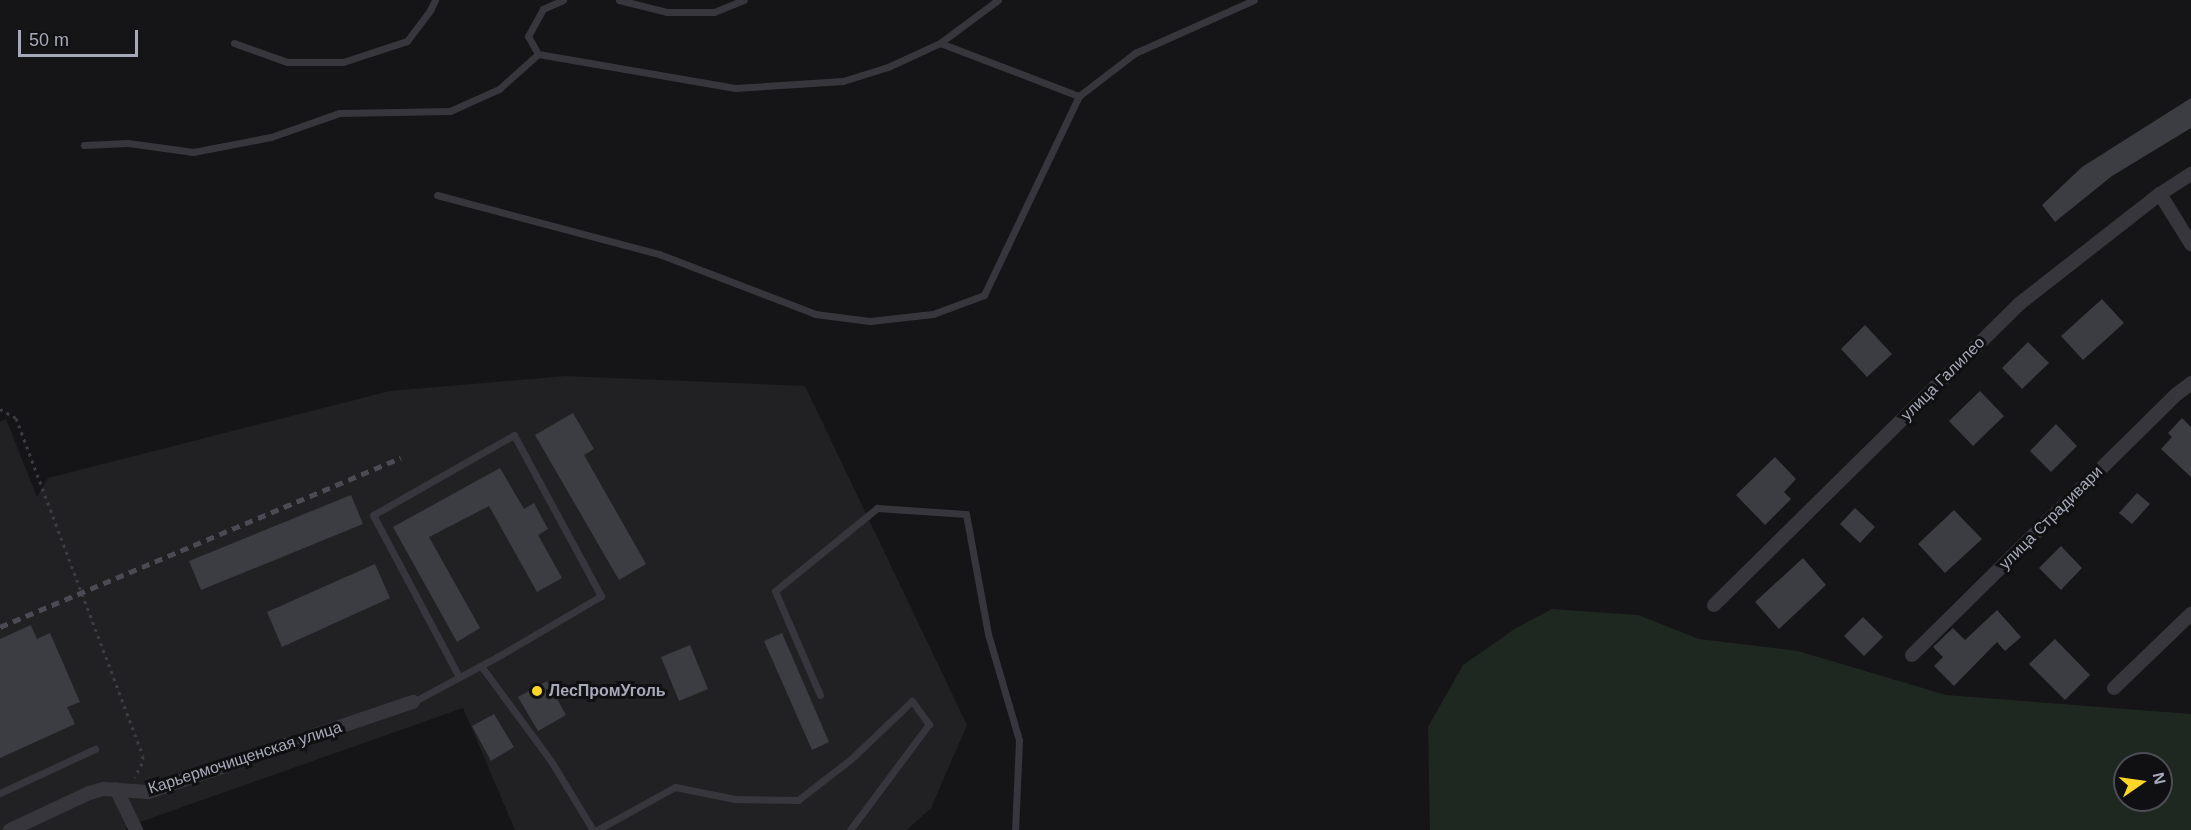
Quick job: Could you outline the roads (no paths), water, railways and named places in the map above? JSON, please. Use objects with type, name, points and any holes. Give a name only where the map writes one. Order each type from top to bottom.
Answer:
[{"type":"street","name":"улица Галилео","points":[[1714,605],[2019,304],[2160,194],[2191,174]]},
{"type":"street","points":[[2160,194],[2191,244]]},
{"type":"street","name":"улица Страдивари","points":[[1912,655],[2177,394],[2191,383]]},
{"type":"street","points":[[2114,688],[2191,614]]},
{"type":"street","name":"Карьермочищенская улица","points":[[10,830],[89,793],[116,789],[148,792],[413,702]]},
{"type":"street","points":[[116,789],[136,830]]},
{"type":"lane","points":[[234,43],[287,62],[343,62],[407,41],[435,0]]},
{"type":"lane","points":[[538,54],[528,36],[543,9],[563,0]]},
{"type":"lane","points":[[619,0],[667,12],[714,12],[744,0]]},
{"type":"lane","points":[[538,54],[735,88],[843,81],[888,67],[940,43],[998,0]]},
{"type":"lane","points":[[437,195],[659,254],[815,314],[870,321],[933,314],[984,295],[1078,96],[1135,53],[1254,0]]},
{"type":"lane","points":[[940,43],[1078,96]]},
{"type":"lane","points":[[84,146],[128,143],[193,152],[271,137],[339,113],[450,111],[499,89],[538,54]]},
{"type":"lane","points":[[413,702],[480,666],[601,596],[514,435],[373,515],[459,677]]},
{"type":"lane","points":[[820,695],[775,591],[877,508],[966,514],[988,634],[1019,740],[1015,830]]},
{"type":"lane","points":[[480,666],[551,761],[595,830],[675,787],[735,799],[798,800],[851,759],[912,701],[929,724],[850,830]]},
{"type":"lane","points":[[0,793],[95,749]]},
{"type":"railway","points":[[0,627],[401,458]]},
{"type":"place","name":"ЛесПромУголь","points":[[537,691]]}]
